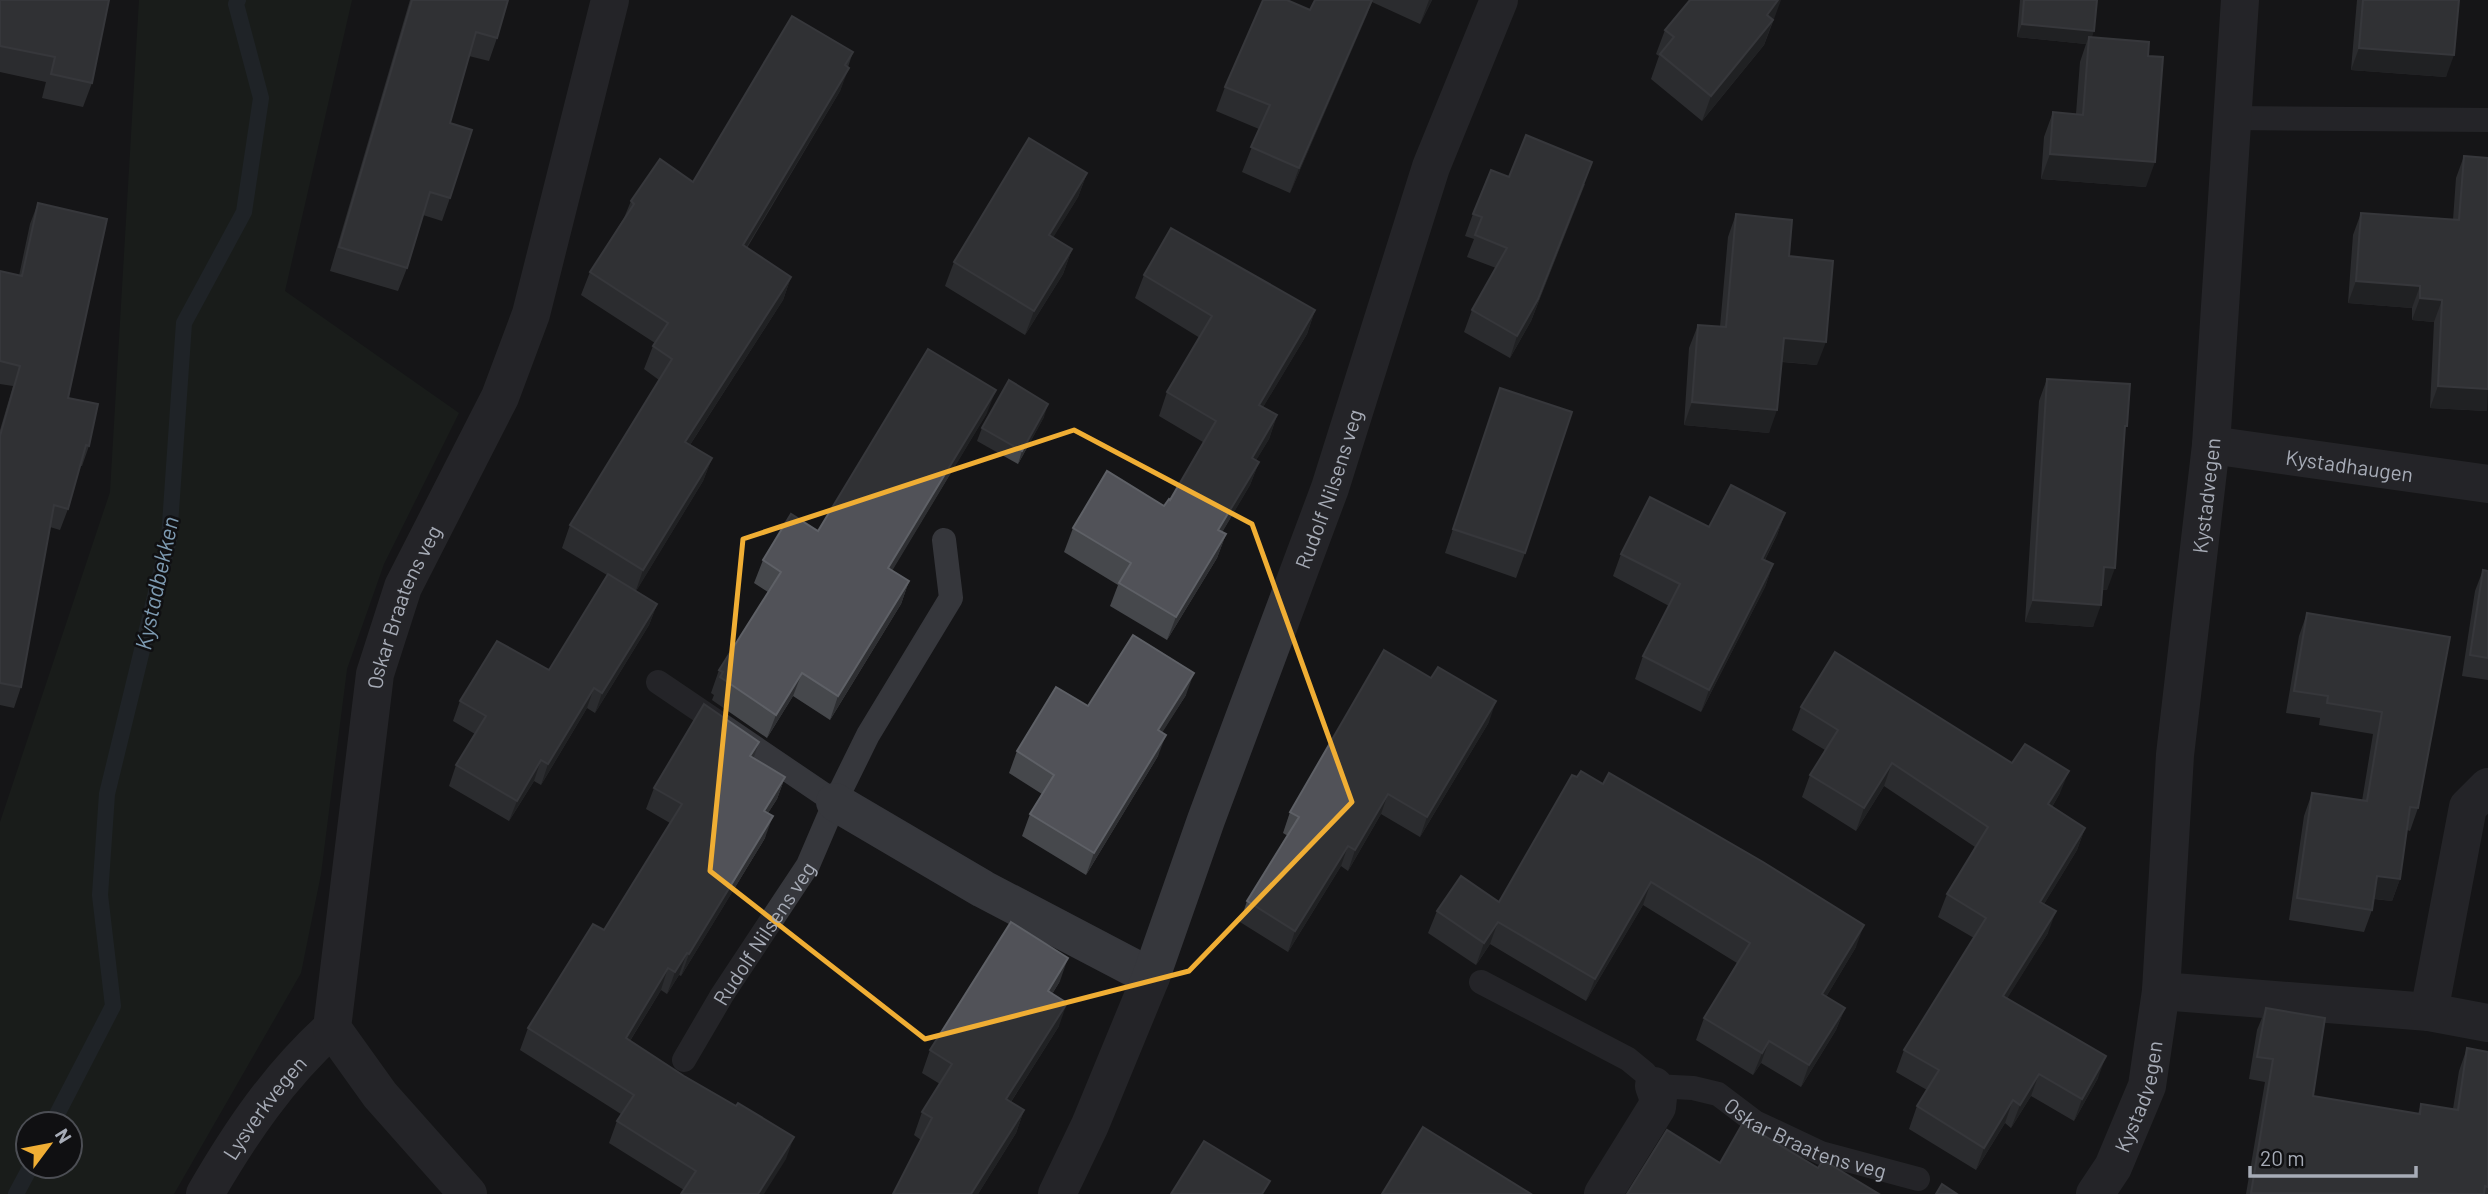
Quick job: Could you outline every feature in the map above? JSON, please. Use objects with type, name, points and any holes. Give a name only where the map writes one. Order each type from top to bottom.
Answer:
[{"type":"street","name":"Oskar Braatens veg","points":[[332,1028],[375,674],[403,587],[500,397],[531,314],[610,0]]},
{"type":"street","name":"Rudolf Nilsens veg","points":[[1058,1194],[1090,1125],[1151,976],[1330,488],[1431,167],[1499,0]]},
{"type":"street","name":"Kystadvegen","points":[[2095,1194],[2113,1167],[2147,1086],[2161,991],[2175,755],[2211,445],[2240,0]]},
{"type":"street","name":"Kystadhaugen","points":[[2211,445],[2488,484]]},
{"type":"street","points":[[2429,1012],[2468,807],[2488,787]]},
{"type":"street","points":[[835,802],[983,889],[1151,976]]},
{"type":"street","points":[[2161,991],[2429,1012],[2488,1023]]},
{"type":"street","name":"Lysverkvegen","points":[[205,1194],[268,1095],[300,1057],[332,1028]]},
{"type":"street","points":[[332,1028],[380,1095],[468,1194]]},
{"type":"street","points":[[1603,1194],[1657,1107],[1658,1097],[1654,1086]]},
{"type":"lane","points":[[2232,118],[2488,120]]},
{"type":"lane","name":"Rudolf Nilsens veg","points":[[684,1060],[722,995],[808,864],[868,735],[951,598],[944,540]]},
{"type":"lane","points":[[658,682],[835,802]]},
{"type":"lane","points":[[1481,982],[1628,1059],[1645,1073],[1654,1086]]},
{"type":"lane","name":"Oskar Braatens veg","points":[[1654,1086],[1693,1088],[1717,1094],[1755,1122],[1821,1153],[1919,1179]]},
{"type":"highlighted area","points":[[1074,430],[1252,524],[1352,802],[1189,971],[925,1039],[710,871],[743,539]]},
{"type":"shaded area","points":[[139,0],[352,0],[285,291],[459,413],[384,564],[347,669],[321,874],[301,973],[174,1194],[0,1194],[0,822],[110,492]]},
{"type":"building","points":[[0,0],[109,0],[92,83],[51,74],[55,57],[0,46]]},
{"type":"building","points":[[412,0],[508,0],[497,38],[476,32],[450,123],[472,130],[450,198],[430,192],[407,268],[339,247]]},
{"type":"building","points":[[1263,0],[1287,0],[1310,10],[1315,0],[1372,0],[1299,168],[1251,147],[1270,105],[1225,87]]},
{"type":"building","points":[[1690,0],[1778,0],[1767,15],[1773,20],[1711,96],[1660,54],[1674,37],[1665,30]]},
{"type":"building","points":[[2024,0],[2097,0],[2094,31],[2022,24]]},
{"type":"building","points":[[2363,0],[2459,0],[2454,55],[2359,48]]},
{"type":"building","points":[[792,16],[853,52],[845,65],[849,68],[743,245],[791,277],[685,442],[712,458],[643,570],[570,525],[672,359],[653,346],[668,323],[590,272],[634,204],[631,201],[660,159],[693,182]]},
{"type":"building","points":[[2089,37],[2149,42],[2148,56],[2163,57],[2155,162],[2050,154],[2053,112],[2083,115]]},
{"type":"building","points":[[1526,135],[1592,162],[1538,299],[1517,336],[1472,310],[1507,248],[1475,235],[1482,217],[1473,214],[1491,170],[1509,177]]},
{"type":"building","points":[[1029,138],[1087,173],[1049,235],[1072,249],[1034,311],[954,262]]},
{"type":"building","points":[[2464,156],[2488,158],[2488,389],[2438,386],[2442,300],[2420,298],[2420,286],[2356,281],[2361,213],[2459,220]]},
{"type":"building","points":[[38,203],[107,219],[68,398],[98,404],[89,446],[86,445],[68,509],[54,505],[21,687],[0,683],[0,436],[20,366],[0,361],[0,271],[22,276]]},
{"type":"building","points":[[1736,214],[1792,220],[1789,256],[1833,261],[1826,342],[1784,338],[1777,410],[1692,402],[1698,325],[1726,327]]},
{"type":"building","points":[[1171,228],[1315,310],[1259,405],[1277,415],[1252,458],[1259,462],[1218,530],[1226,534],[1176,617],[1119,583],[1131,563],[1073,528],[1107,471],[1164,506],[1216,421],[1167,392],[1212,316],[1144,275]]},
{"type":"building","points":[[928,349],[996,390],[888,568],[909,581],[838,696],[802,673],[776,715],[720,677],[723,672],[719,670],[781,572],[763,560],[791,514],[818,531]]},
{"type":"building","points":[[2047,379],[2130,384],[2115,568],[2104,567],[2101,605],[2033,600]]},
{"type":"building","points":[[1009,380],[1048,404],[1022,451],[982,428]]},
{"type":"building","points":[[1500,388],[1572,412],[1525,553],[1453,529]]},
{"type":"building","points":[[1731,485],[1785,513],[1762,559],[1773,564],[1709,690],[1643,656],[1680,584],[1621,554],[1650,497],[1709,527]]},
{"type":"building","points":[[2483,570],[2488,571],[2488,658],[2470,655]]},
{"type":"building","points":[[608,574],[657,604],[602,693],[594,688],[548,764],[541,760],[517,801],[456,765],[486,716],[460,701],[497,641],[549,670]]},
{"type":"building","points":[[2307,613],[2450,637],[2418,808],[2410,807],[2400,879],[2377,876],[2372,910],[2297,898],[2312,793],[2367,801],[2382,712],[2327,703],[2328,696],[2294,691]]},
{"type":"building","points":[[1133,635],[1194,673],[1158,730],[1166,735],[1094,853],[1030,814],[1054,775],[1017,751],[1056,687],[1088,706]]},
{"type":"building","points":[[1384,650],[1431,678],[1438,667],[1496,701],[1427,817],[1388,794],[1355,850],[1348,846],[1295,931],[1247,901],[1299,817],[1290,812]]},
{"type":"building","points":[[1835,652],[2012,763],[2025,744],[2069,771],[2048,804],[2085,828],[2040,902],[2056,911],[2003,996],[2106,1056],[2082,1099],[2039,1074],[2020,1105],[2013,1100],[1984,1148],[1917,1106],[1939,1070],[1904,1050],[1986,918],[1947,894],[1988,827],[1892,763],[1864,808],[1810,775],[1838,730],[1801,707]]},
{"type":"building","points":[[704,704],[759,742],[750,756],[785,777],[764,811],[773,816],[689,954],[687,953],[675,972],[668,968],[626,1038],[684,1076],[736,1106],[738,1103],[794,1137],[758,1194],[681,1194],[696,1171],[617,1121],[634,1095],[528,1028],[593,924],[604,930],[682,804],[654,788]]},
{"type":"building","points":[[1581,771],[1603,784],[1609,773],[1763,862],[1864,925],[1822,994],[1845,1008],[1809,1065],[1769,1041],[1762,1053],[1704,1018],[1750,943],[1651,882],[1595,979],[1498,922],[1484,943],[1437,911],[1461,876],[1499,902],[1572,775],[1577,777]]},
{"type":"building","points":[[1011,922],[1068,958],[1048,991],[1067,1003],[1006,1099],[1024,1110],[971,1194],[893,1194],[932,1118],[922,1112],[952,1064],[930,1050]]},
{"type":"building","points":[[2266,1008],[2325,1018],[2313,1096],[2420,1114],[2421,1104],[2458,1110],[2467,1048],[2488,1052],[2488,1187],[2485,1186],[2484,1194],[2251,1193],[2273,1059],[2257,1057]]},
{"type":"building","points":[[1743,1123],[1818,1168],[1823,1160],[1879,1194],[1627,1194],[1667,1130],[1720,1163]]},
{"type":"building","points":[[1423,1127],[1531,1194],[1382,1194]]},
{"type":"building","points":[[1204,1141],[1270,1181],[1262,1194],[1171,1194]]},
{"type":"building","points":[[1942,1184],[1957,1194],[1936,1194]]},
{"type":"waterway","name":"Kystadbekken","points":[[59,1110],[113,1006],[100,895],[107,794],[169,539],[184,323],[244,212],[261,98],[236,4],[238,0]]},
{"type":"waterway","name":"Kystadbekken","points":[[16,1194],[24,1180]]}]
